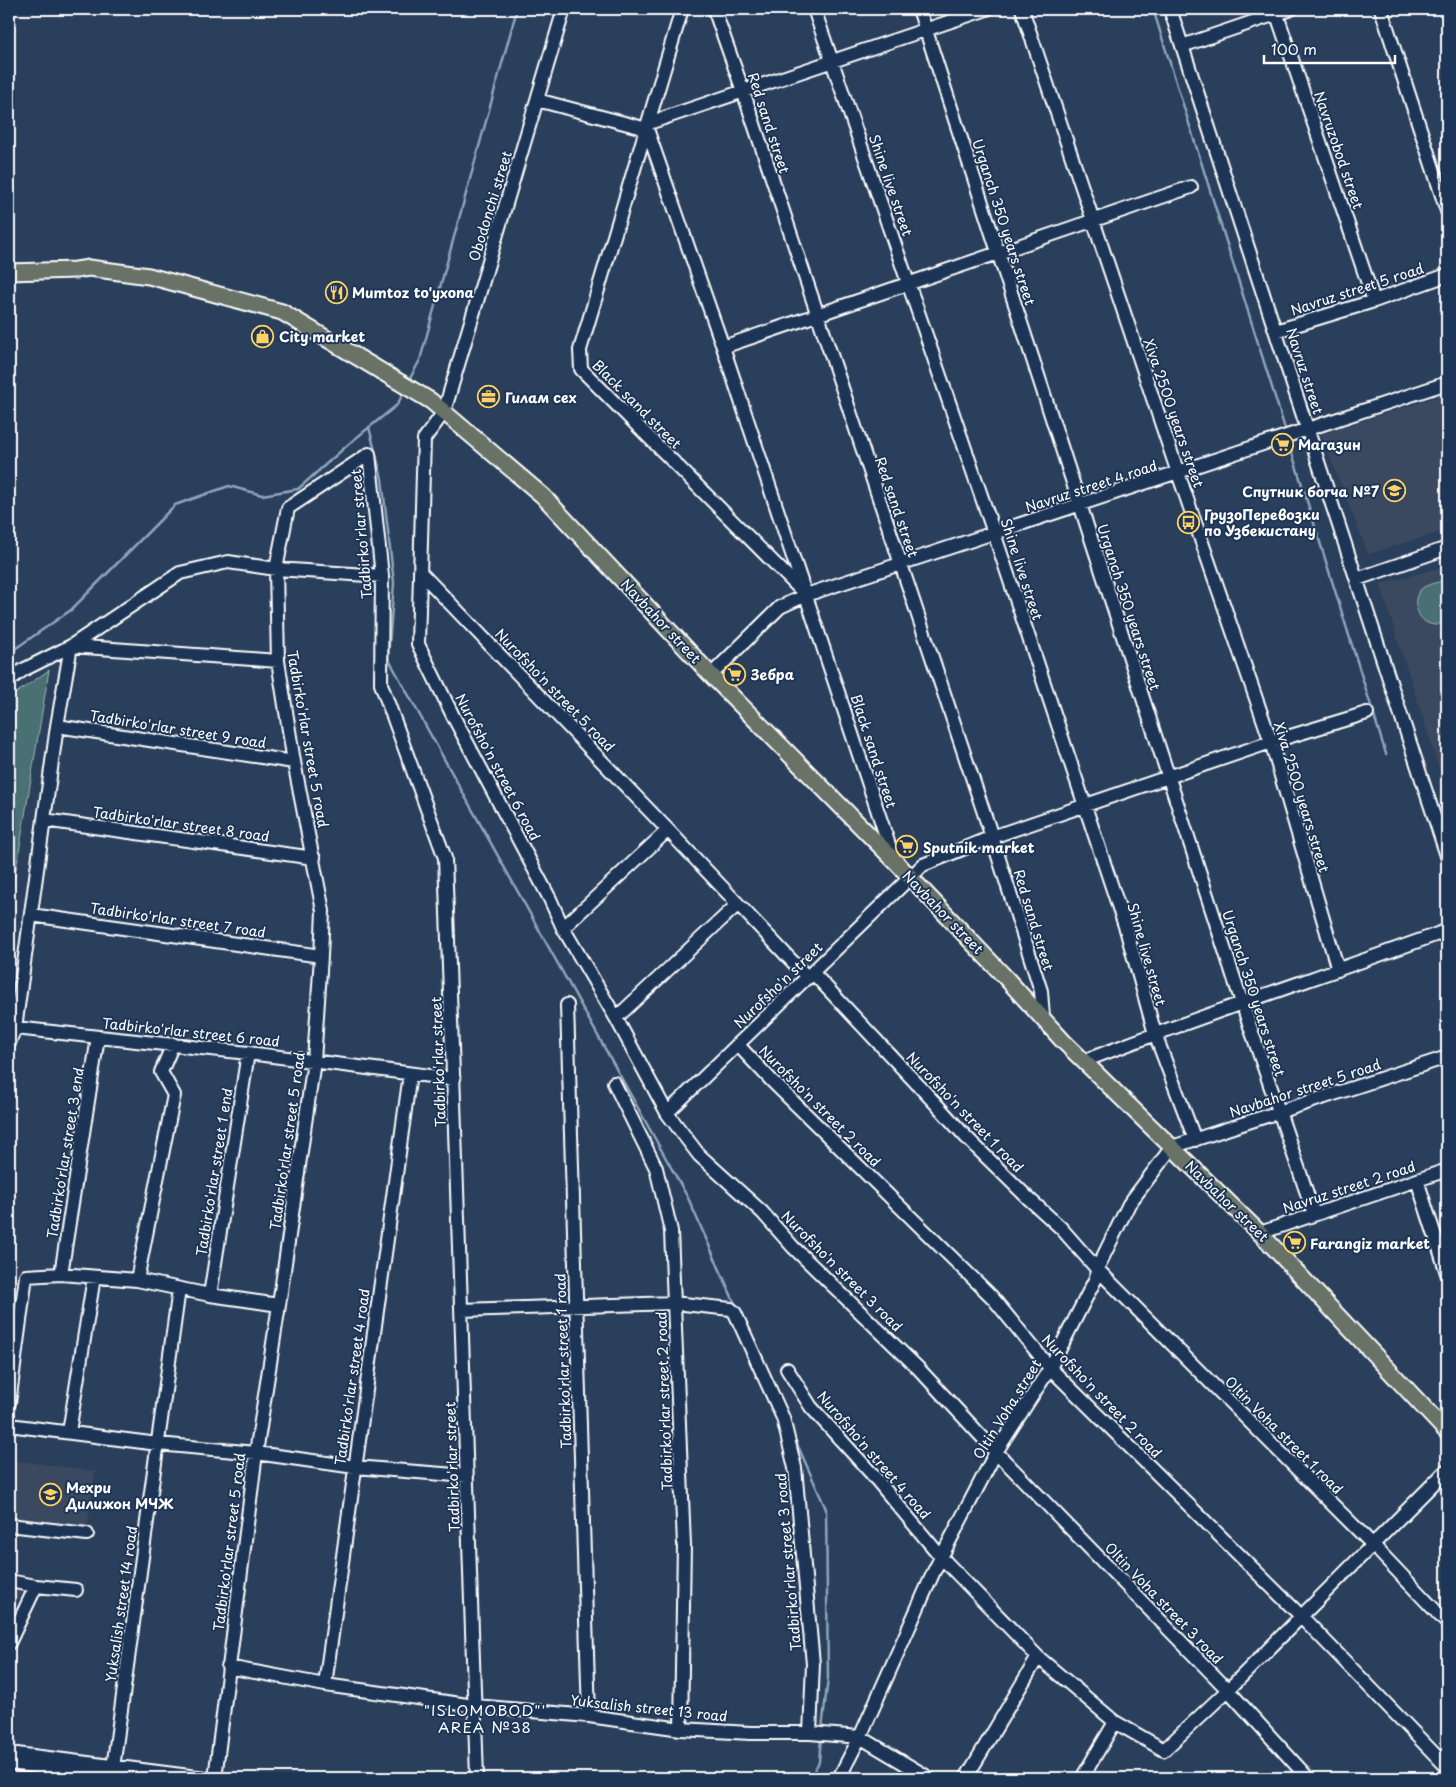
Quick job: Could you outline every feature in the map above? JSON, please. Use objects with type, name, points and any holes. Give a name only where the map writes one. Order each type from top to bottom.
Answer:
[{"type":"main road","name":"Navbahor street","points":[[9,272],[89,268],[140,275],[282,312],[398,379],[431,401],[543,496],[711,675],[894,860],[1084,1061],[1260,1232],[1447,1432]]},
{"type":"street","name":"Obodonchi street","points":[[444,412],[564,9]]},
{"type":"street","name":"Black sand street","points":[[682,9],[580,350],[581,369],[806,595]]},
{"type":"street","name":"Red sand street","points":[[714,9],[992,837],[1041,991],[1043,1017]]},
{"type":"street","name":"Shine live street","points":[[814,9],[994,533],[1126,929],[1154,1034],[1195,1140]]},
{"type":"street","name":"Urganch 350 years street","points":[[919,9],[1278,1113],[1314,1214]]},
{"type":"street","points":[[537,100],[648,126],[743,91],[987,9]]},
{"type":"street","name":"Xiva 2500 years street","points":[[1022,9],[1178,473],[1271,742],[1338,970]]},
{"type":"street","name":"Navruz street","points":[[1170,9],[1447,856]]},
{"type":"street","points":[[1182,46],[1276,11],[1292,9]]},
{"type":"street","points":[[1382,9],[1447,211]]},
{"type":"street","name":"Navruzobod street","points":[[1276,11],[1374,301]]},
{"type":"street","name":"Black sand street","points":[[648,126],[894,860]]},
{"type":"street","points":[[723,346],[1191,187]]},
{"type":"street","name":"Navruz street 5 road","points":[[1276,330],[1374,301],[1447,275]]},
{"type":"street","name":"Navruz street 4 road","points":[[711,675],[780,607],[806,595],[1447,383]]},
{"type":"street","name":"Nurofsho'n street 6 road","points":[[444,412],[424,439],[418,644],[453,716],[550,899],[563,928],[616,1018],[667,1113]]},
{"type":"street","name":"Tadbirko'rlar street","points":[[288,508],[369,454],[382,576],[381,684],[444,858],[454,1079],[477,1778]]},
{"type":"street","name":"Tadbirko'rlar street 5 road","points":[[215,1778],[256,1453],[314,1061],[321,956],[323,910],[294,762],[278,660],[276,570],[288,508]]},
{"type":"street","points":[[1357,578],[1447,548]]},
{"type":"street","points":[[9,680],[23,670],[71,646],[180,573],[228,562],[276,570],[382,576]]},
{"type":"street","name":"Nurofsho'n street 5 road","points":[[420,572],[738,904],[810,975]]},
{"type":"street","points":[[71,646],[278,660]]},
{"type":"street","points":[[9,1043],[15,1028],[57,726],[71,646]]},
{"type":"street","name":"Nurofsho'n street","points":[[667,1113],[923,865],[992,837],[1271,742],[1367,713]]},
{"type":"street","name":"Tadbirko'rlar street 9 road","points":[[57,726],[294,762]]},
{"type":"street","name":"Tadbirko'rlar street 8 road","points":[[44,820],[314,858]]},
{"type":"street","points":[[563,928],[668,830]]},
{"type":"street","points":[[616,1018],[738,904]]},
{"type":"street","name":"Tadbirko'rlar street 7 road","points":[[31,914],[321,956]]},
{"type":"street","points":[[1084,1061],[1154,1034],[1443,932]]},
{"type":"street","name":"Nurofsho'n street 1 road","points":[[810,975],[966,1137],[1027,1198],[1061,1228],[1097,1269]]},
{"type":"street","name":"Tadbirko'rlar street 1 road","points":[[567,1005],[589,1716]]},
{"type":"street","name":"Tadbirko'rlar street 6 road","points":[[15,1028],[173,1044],[454,1079]]},
{"type":"street","name":"Tadbirko'rlar street 3 end","points":[[60,1274],[98,1037]]},
{"type":"street","points":[[137,1280],[174,1096],[161,1072],[173,1044]]},
{"type":"street","name":"Nurofsho'n street 2 road","points":[[738,1045],[772,1082],[992,1297],[1050,1368],[1301,1616],[1447,1767]]},
{"type":"street","name":"Tadbirko'rlar street 1 end","points":[[210,1295],[248,1053]]},
{"type":"street","name":"Navbahor street 5 road","points":[[1172,1148],[1447,1057]]},
{"type":"street","name":"Tadbirko'rlar street 4 road","points":[[325,1685],[410,1074]]},
{"type":"street","name":"Tadbirko'rlar street 2 road","points":[[614,1083],[656,1168],[671,1231],[684,1545],[681,1730]]},
{"type":"street","name":"Nurofsho'n street 3 road","points":[[667,1113],[699,1156],[762,1212],[918,1368],[996,1452]]},
{"type":"street","name":"Oltin Voha street","points":[[840,1778],[935,1568],[942,1558],[996,1452],[1050,1368],[1096,1278],[1097,1269],[1129,1204],[1172,1148]]},
{"type":"street","name":"Navruz street 2 road","points":[[1260,1232],[1447,1170]]},
{"type":"street","points":[[1417,1180],[1447,1273]]},
{"type":"street","name":"Oltin Voha street 1 road","points":[[1097,1269],[1372,1544],[1447,1623]]},
{"type":"street","points":[[9,1403],[26,1276],[60,1274],[137,1280],[210,1295],[279,1305]]},
{"type":"street","points":[[69,1432],[94,1277]]},
{"type":"street","name":"Yuksalish street 14 road","points":[[113,1768],[179,1289]]},
{"type":"street","points":[[461,1310],[674,1303]]},
{"type":"street","name":"Tadbirko'rlar street 3 road","points":[[674,1303],[730,1309],[736,1313],[783,1418],[795,1468],[799,1499],[812,1664],[820,1734]]},
{"type":"street","name":"Nurofsho'n street 4 road","points":[[788,1370],[811,1407],[871,1473],[942,1558],[1038,1657],[1115,1722],[1164,1750],[1228,1690]]},
{"type":"street","points":[[9,1425],[158,1444],[256,1453],[355,1467],[467,1476]]},
{"type":"street","name":"Oltin Voha street 3 road","points":[[996,1452],[1228,1690],[1308,1778]]},
{"type":"street","points":[[1228,1690],[1447,1470]]},
{"type":"street","points":[[9,1525],[87,1534]]},
{"type":"street","points":[[9,1581],[76,1590]]},
{"type":"street","points":[[9,1643],[36,1586]]},
{"type":"street","points":[[966,1778],[1038,1657]]},
{"type":"street","name":"Yuksalish street 13 road","points":[[228,1667],[325,1685],[475,1706],[589,1716],[681,1730],[860,1737]]},
{"type":"street","points":[[1082,1778],[1115,1722]]},
{"type":"street","points":[[860,1737],[929,1778]]},
{"type":"street","points":[[9,1753],[164,1776],[205,1778]]},
{"type":"street","points":[[9,1763],[123,1778]]},
{"type":"shaded area","name":"Спутник богча №7","points":[[1447,394],[1447,530],[1368,554],[1321,434]]},
{"type":"shaded area","points":[[1447,566],[1447,793],[1380,584]]},
{"type":"shaded area","name":"Мехри Дилижон МЧЖ","points":[[9,1460],[95,1471],[87,1529],[9,1519]]},
{"type":"shaded area","points":[[9,1587],[28,1589],[9,1608]]},
{"type":"green space","points":[[1447,580],[1447,621],[1436,625],[1429,624],[1420,616],[1417,610],[1416,597],[1424,587]]},
{"type":"green space","points":[[49,670],[9,912],[9,698]]},
{"type":"waterway","points":[[408,382],[420,360],[517,9]]},
{"type":"waterway","points":[[1153,9],[1286,432]]},
{"type":"waterway","points":[[9,653],[71,610],[175,505],[229,486],[262,495],[298,489],[351,442],[397,405],[404,392]]},
{"type":"waterway","points":[[369,427],[382,479],[394,583],[388,658],[688,1198],[736,1306]]},
{"type":"waterway","points":[[1288,440],[1386,754]]},
{"type":"waterway","points":[[794,1437],[826,1509],[828,1678],[822,1729]]},
{"type":"waterway","points":[[810,1778],[819,1762],[821,1737]]},
{"type":"place","name":"Mumtoz to'yxona","points":[[336,292]]},
{"type":"place","name":"City market","points":[[263,336]]},
{"type":"place","name":"Гилам сех","points":[[489,397]]},
{"type":"place","name":"Магазин","points":[[1282,444]]},
{"type":"place","name":"Спутник богча №7","points":[[1395,491]]},
{"type":"place","name":"ГрузоПеревозки по Узбекистану","points":[[1188,522]]},
{"type":"place","name":"Зебра","points":[[735,674]]},
{"type":"place","name":"Sputnik market","points":[[907,847]]},
{"type":"place","name":"Farangiz market","points":[[1294,1243]]},
{"type":"place","name":"Мехри Дилижон МЧЖ","points":[[50,1495]]},
{"type":"district","name":"\"ISLOMOBOD\"' AREA №38","points":[[485,1718]]}]
